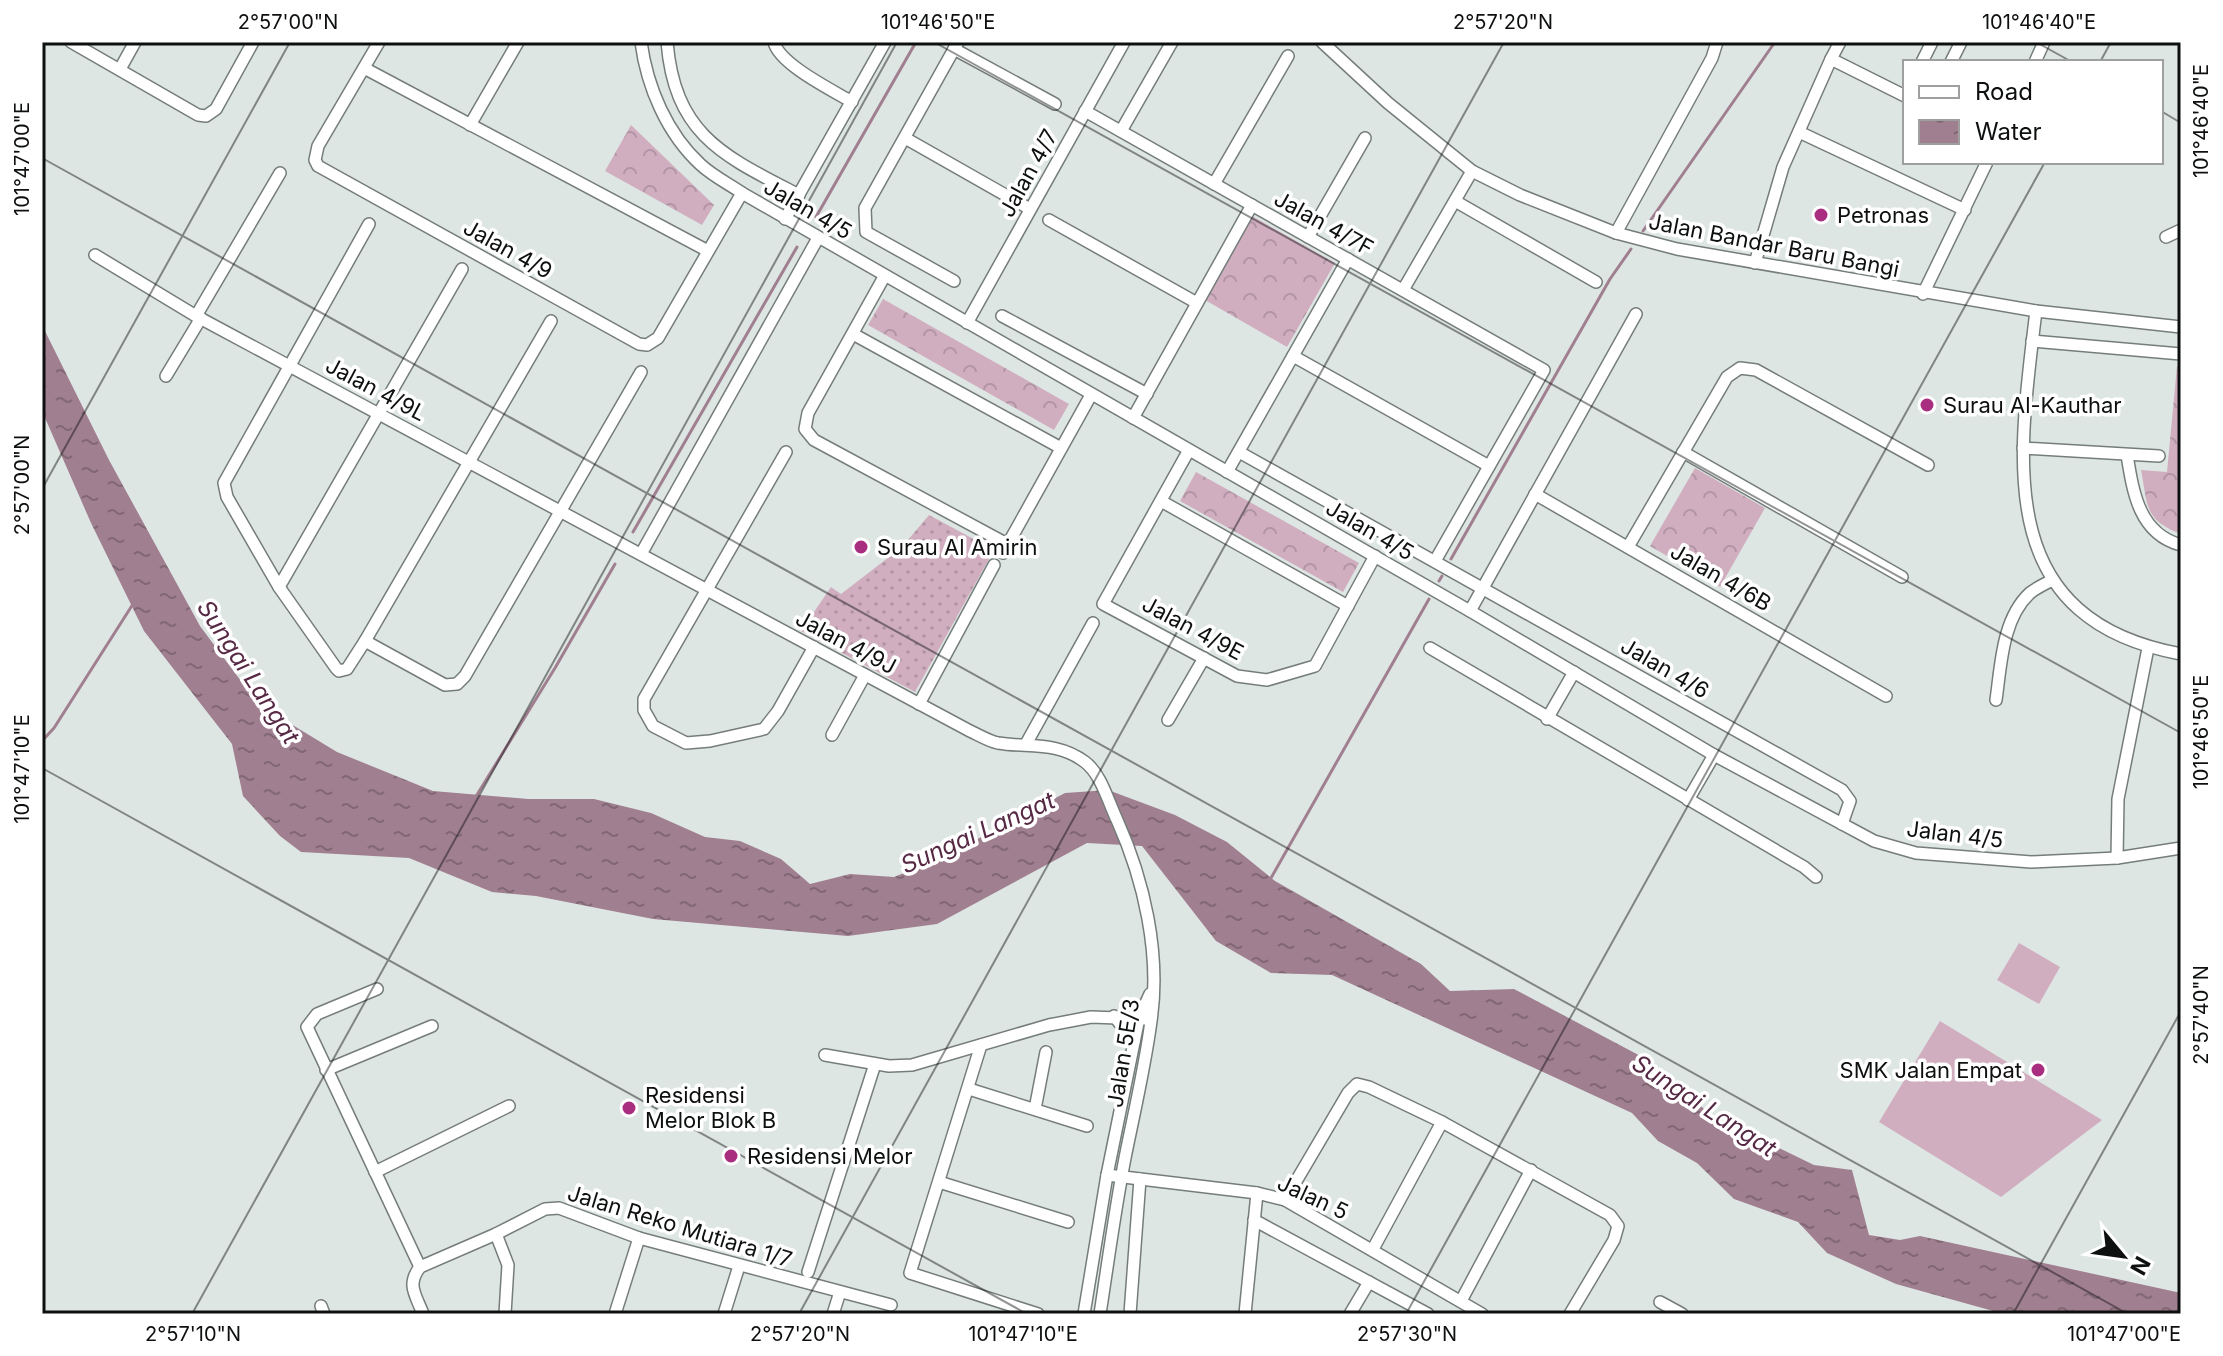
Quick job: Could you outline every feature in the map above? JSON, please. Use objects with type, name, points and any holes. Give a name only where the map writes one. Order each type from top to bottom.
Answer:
[{"type":"street","points":[[71,42],[198,115],[206,116],[216,109],[253,42]]},
{"type":"street","points":[[120,69],[135,42]]},
{"type":"street","name":"Jalan 4/9","points":[[379,42],[318,146],[315,160],[318,166],[631,340],[647,345],[658,338],[742,193]]},
{"type":"street","points":[[470,125],[518,42]]},
{"type":"street","name":"Jalan 4/5","points":[[641,42],[648,77],[672,128],[702,166],[742,193],[1375,556],[1714,755],[1874,841],[1916,853],[2031,862],[2117,858],[2181,848]]},
{"type":"street","points":[[667,42],[675,87],[701,135],[738,163],[799,195]]},
{"type":"street","points":[[774,42],[776,51],[788,62],[852,102]]},
{"type":"street","points":[[785,219],[885,42]]},
{"type":"street","name":"Jalan 4/7","points":[[967,323],[1124,42]]},
{"type":"street","points":[[1121,131],[1172,42]]},
{"type":"street","name":"Jalan Bandar Baru Bangi","points":[[1322,42],[1388,103],[1472,171],[1520,195],[1616,233],[1677,249],[1923,294],[2036,311],[2181,327]]},
{"type":"street","points":[[1616,233],[1712,58],[1717,42]]},
{"type":"street","points":[[1755,263],[1783,167],[1840,42]]},
{"type":"street","points":[[1923,60],[1932,42]]},
{"type":"street","points":[[1952,60],[1961,42]]},
{"type":"street","points":[[954,281],[866,232],[865,208],[956,45],[1055,104]]},
{"type":"street","points":[[1214,184],[1288,56]]},
{"type":"street","points":[[1831,59],[1903,95]]},
{"type":"street","points":[[364,68],[708,251]]},
{"type":"street","name":"Jalan 4/7F","points":[[1085,111],[1544,370],[1489,466]]},
{"type":"street","points":[[1799,132],[1965,210]]},
{"type":"street","points":[[905,138],[1030,209]]},
{"type":"street","points":[[1308,237],[1365,138]]},
{"type":"street","points":[[1923,294],[1986,164]]},
{"type":"street","points":[[1403,290],[1472,171]]},
{"type":"street","points":[[166,376],[280,173]]},
{"type":"street","points":[[1455,201],[1596,282]]},
{"type":"street","points":[[1133,418],[1252,205]]},
{"type":"street","points":[[1049,220],[1197,303]]},
{"type":"street","points":[[369,224],[224,483],[227,497],[279,587],[339,671],[347,669],[365,641],[551,321]]},
{"type":"street","points":[[2166,237],[2181,230]]},
{"type":"street","points":[[646,557],[818,238]]},
{"type":"street","name":"Jalan 4/9L","points":[[95,255],[198,317],[646,557]]},
{"type":"street","points":[[1227,472],[1348,259]]},
{"type":"street","points":[[279,587],[462,269]]},
{"type":"street","points":[[884,277],[808,413],[805,429],[814,440],[1005,548],[1091,395]]},
{"type":"street","points":[[2036,311],[2023,448],[2023,490],[2030,532],[2052,580],[2074,606],[2110,631],[2148,648],[2181,654]]},
{"type":"street","points":[[1470,611],[1636,314]]},
{"type":"street","points":[[1002,316],[1147,394]]},
{"type":"street","points":[[853,334],[1061,448]]},
{"type":"street","points":[[2032,341],[2181,354]]},
{"type":"street","points":[[1293,356],[1489,466],[1435,561]]},
{"type":"street","points":[[1628,547],[1727,377],[1740,368],[1756,370],[1928,465]]},
{"type":"street","points":[[365,641],[445,685],[457,684],[465,676],[641,372]]},
{"type":"street","points":[[2023,448],[2159,456]]},
{"type":"street","name":"Jalan 4/9E","points":[[1189,450],[1103,604],[1237,676],[1267,680],[1315,666],[1375,556]]},
{"type":"street","points":[[786,452],[644,699],[644,710],[653,726],[686,743],[764,729],[778,711],[814,647]]},
{"type":"street","name":"Jalan 4/6","points":[[1239,452],[1842,790],[1850,801],[1842,824]]},
{"type":"street","points":[[1683,452],[1902,577]]},
{"type":"street","points":[[2127,455],[2134,493],[2148,523],[2156,533],[2181,545]]},
{"type":"street","name":"Jalan 4/6B","points":[[1535,494],[1886,696]]},
{"type":"street","points":[[1161,501],[1348,606]]},
{"type":"street","name":"Jalan 4/9J","points":[[646,557],[993,742],[1048,745],[1088,764],[1097,776],[1132,858],[1150,933],[1153,987]]},
{"type":"street","points":[[919,704],[994,565]]},
{"type":"street","points":[[1996,700],[2003,648],[2012,620],[2030,594],[2052,580]]},
{"type":"street","points":[[1026,744],[1093,623]]},
{"type":"street","points":[[1430,648],[1804,867],[1816,877]]},
{"type":"street","points":[[2117,858],[2118,799],[2148,648]]},
{"type":"street","points":[[1168,720],[1204,658]]},
{"type":"street","points":[[1547,719],[1574,672]]},
{"type":"street","points":[[832,735],[865,675]]},
{"type":"street","points":[[1688,800],[1714,755]]},
{"type":"street","name":"Jalan 5E/3","points":[[1084,1314],[1107,1175],[1139,1018],[1153,987]]},
{"type":"street","name":"Jalan 5E/3","points":[[1100,1314],[1152,1019],[1153,987]]},
{"type":"street","points":[[377,989],[317,1014],[307,1027],[420,1267],[412,1283],[423,1314]]},
{"type":"street","points":[[1119,1016],[1146,1003]]},
{"type":"street","points":[[1119,1016],[1134,1042]]},
{"type":"street","points":[[825,1055],[875,1064],[912,1065],[1049,1025],[1091,1017],[1152,1019]]},
{"type":"street","points":[[326,1070],[432,1026]]},
{"type":"street","points":[[981,1045],[910,1273],[1038,1314]]},
{"type":"street","points":[[1035,1109],[1046,1052]]},
{"type":"street","points":[[808,1272],[875,1064]]},
{"type":"street","points":[[1285,1200],[1348,1093],[1357,1084],[1369,1087],[1442,1122],[1610,1215],[1618,1226],[1614,1240],[1570,1314]]},
{"type":"street","name":"Jalan 5E/3","points":[[969,1089],[1087,1126]]},
{"type":"street","points":[[375,1172],[509,1106]]},
{"type":"street","points":[[1373,1249],[1442,1122]]},
{"type":"street","points":[[1461,1301],[1531,1170]]},
{"type":"street","name":"Jalan 5","points":[[1107,1175],[1257,1193],[1285,1200],[1482,1314]]},
{"type":"street","points":[[1130,1314],[1140,1179]]},
{"type":"street","points":[[939,1182],[1068,1222]]},
{"type":"street","points":[[1245,1314],[1257,1193]]},
{"type":"street","name":"Jalan Reko Mutiara 1/7","points":[[420,1267],[545,1209],[559,1208],[639,1238],[891,1305]]},
{"type":"street","points":[[1254,1220],[1428,1314]]},
{"type":"street","points":[[496,1234],[508,1265],[505,1314]]},
{"type":"street","points":[[615,1314],[639,1238]]},
{"type":"street","points":[[724,1314],[739,1266]]},
{"type":"street","points":[[1350,1314],[1369,1282]]},
{"type":"street","points":[[833,1314],[840,1292]]},
{"type":"street","points":[[1660,1302],[1682,1314]]},
{"type":"green space","points":[[631,125],[714,205],[702,225],[605,171]]},
{"type":"green space","points":[[1252,216],[1335,263],[1287,347],[1205,300]]},
{"type":"green space","points":[[883,299],[1069,404],[1054,430],[868,325]]},
{"type":"green space","points":[[2177,366],[2181,367],[2181,534],[2154,517],[2147,502],[2141,470],[2167,472]]},
{"type":"green space","points":[[1695,468],[1765,508],[1720,587],[1650,546]]},
{"type":"green space","points":[[1196,472],[1359,563],[1343,592],[1180,501]]},
{"type":"green space","points":[[929,515],[994,550],[915,692],[801,631],[831,587],[841,594],[902,547]]},
{"type":"green space","points":[[2019,943],[2060,967],[2039,1004],[1997,980]]},
{"type":"green space","points":[[1940,1021],[2102,1120],[2001,1197],[1879,1122]]},
{"type":"water","points":[[42,325],[109,460],[200,626],[258,704],[337,752],[433,791],[528,799],[594,799],[651,813],[705,837],[740,841],[781,859],[810,884],[850,874],[894,877],[943,857],[1065,793],[1108,790],[1175,815],[1227,842],[1275,881],[1421,964],[1450,991],[1514,989],[1648,1060],[1711,1115],[1814,1165],[1852,1170],[1869,1235],[1900,1240],[1920,1236],[2181,1293],[2181,1314],[2004,1314],[1896,1284],[1827,1253],[1798,1222],[1734,1199],[1697,1163],[1658,1141],[1632,1113],[1332,975],[1271,973],[1216,941],[1142,846],[1087,843],[937,924],[848,936],[653,919],[536,896],[492,892],[409,858],[301,852],[280,836],[243,796],[232,744],[144,631],[91,523],[42,411]]},
{"type":"waterway","points":[[816,217],[916,42]]},
{"type":"waterway","points":[[1643,231],[1775,42]]},
{"type":"waterway","points":[[633,532],[797,247]]},
{"type":"waterway","points":[[1451,559],[1610,279],[1631,249]]},
{"type":"waterway","points":[[475,798],[615,564]]},
{"type":"waterway","points":[[1439,581],[1442,576]]},
{"type":"waterway","points":[[1271,878],[1429,599]]},
{"type":"waterway","points":[[42,741],[54,728],[133,604]]},
{"type":"place","name":"Petronas","points":[[1821,215]]},
{"type":"place","name":"Surau Al-Kauthar","points":[[1927,405]]},
{"type":"place","name":"Surau Al Amirin","points":[[861,547]]},
{"type":"place","name":"SMK Jalan Empat","points":[[2038,1070]]},
{"type":"place","name":"Residensi Melor Blok B","points":[[629,1108]]},
{"type":"place","name":"Residensi Melor","points":[[731,1156]]},
{"type":"water label","name":"Sungai Langat","points":[[248,672]]},
{"type":"water label","name":"Sungai Langat","points":[[978,833]]},
{"type":"water label","name":"Sungai Langat","points":[[1704,1106]]}]
